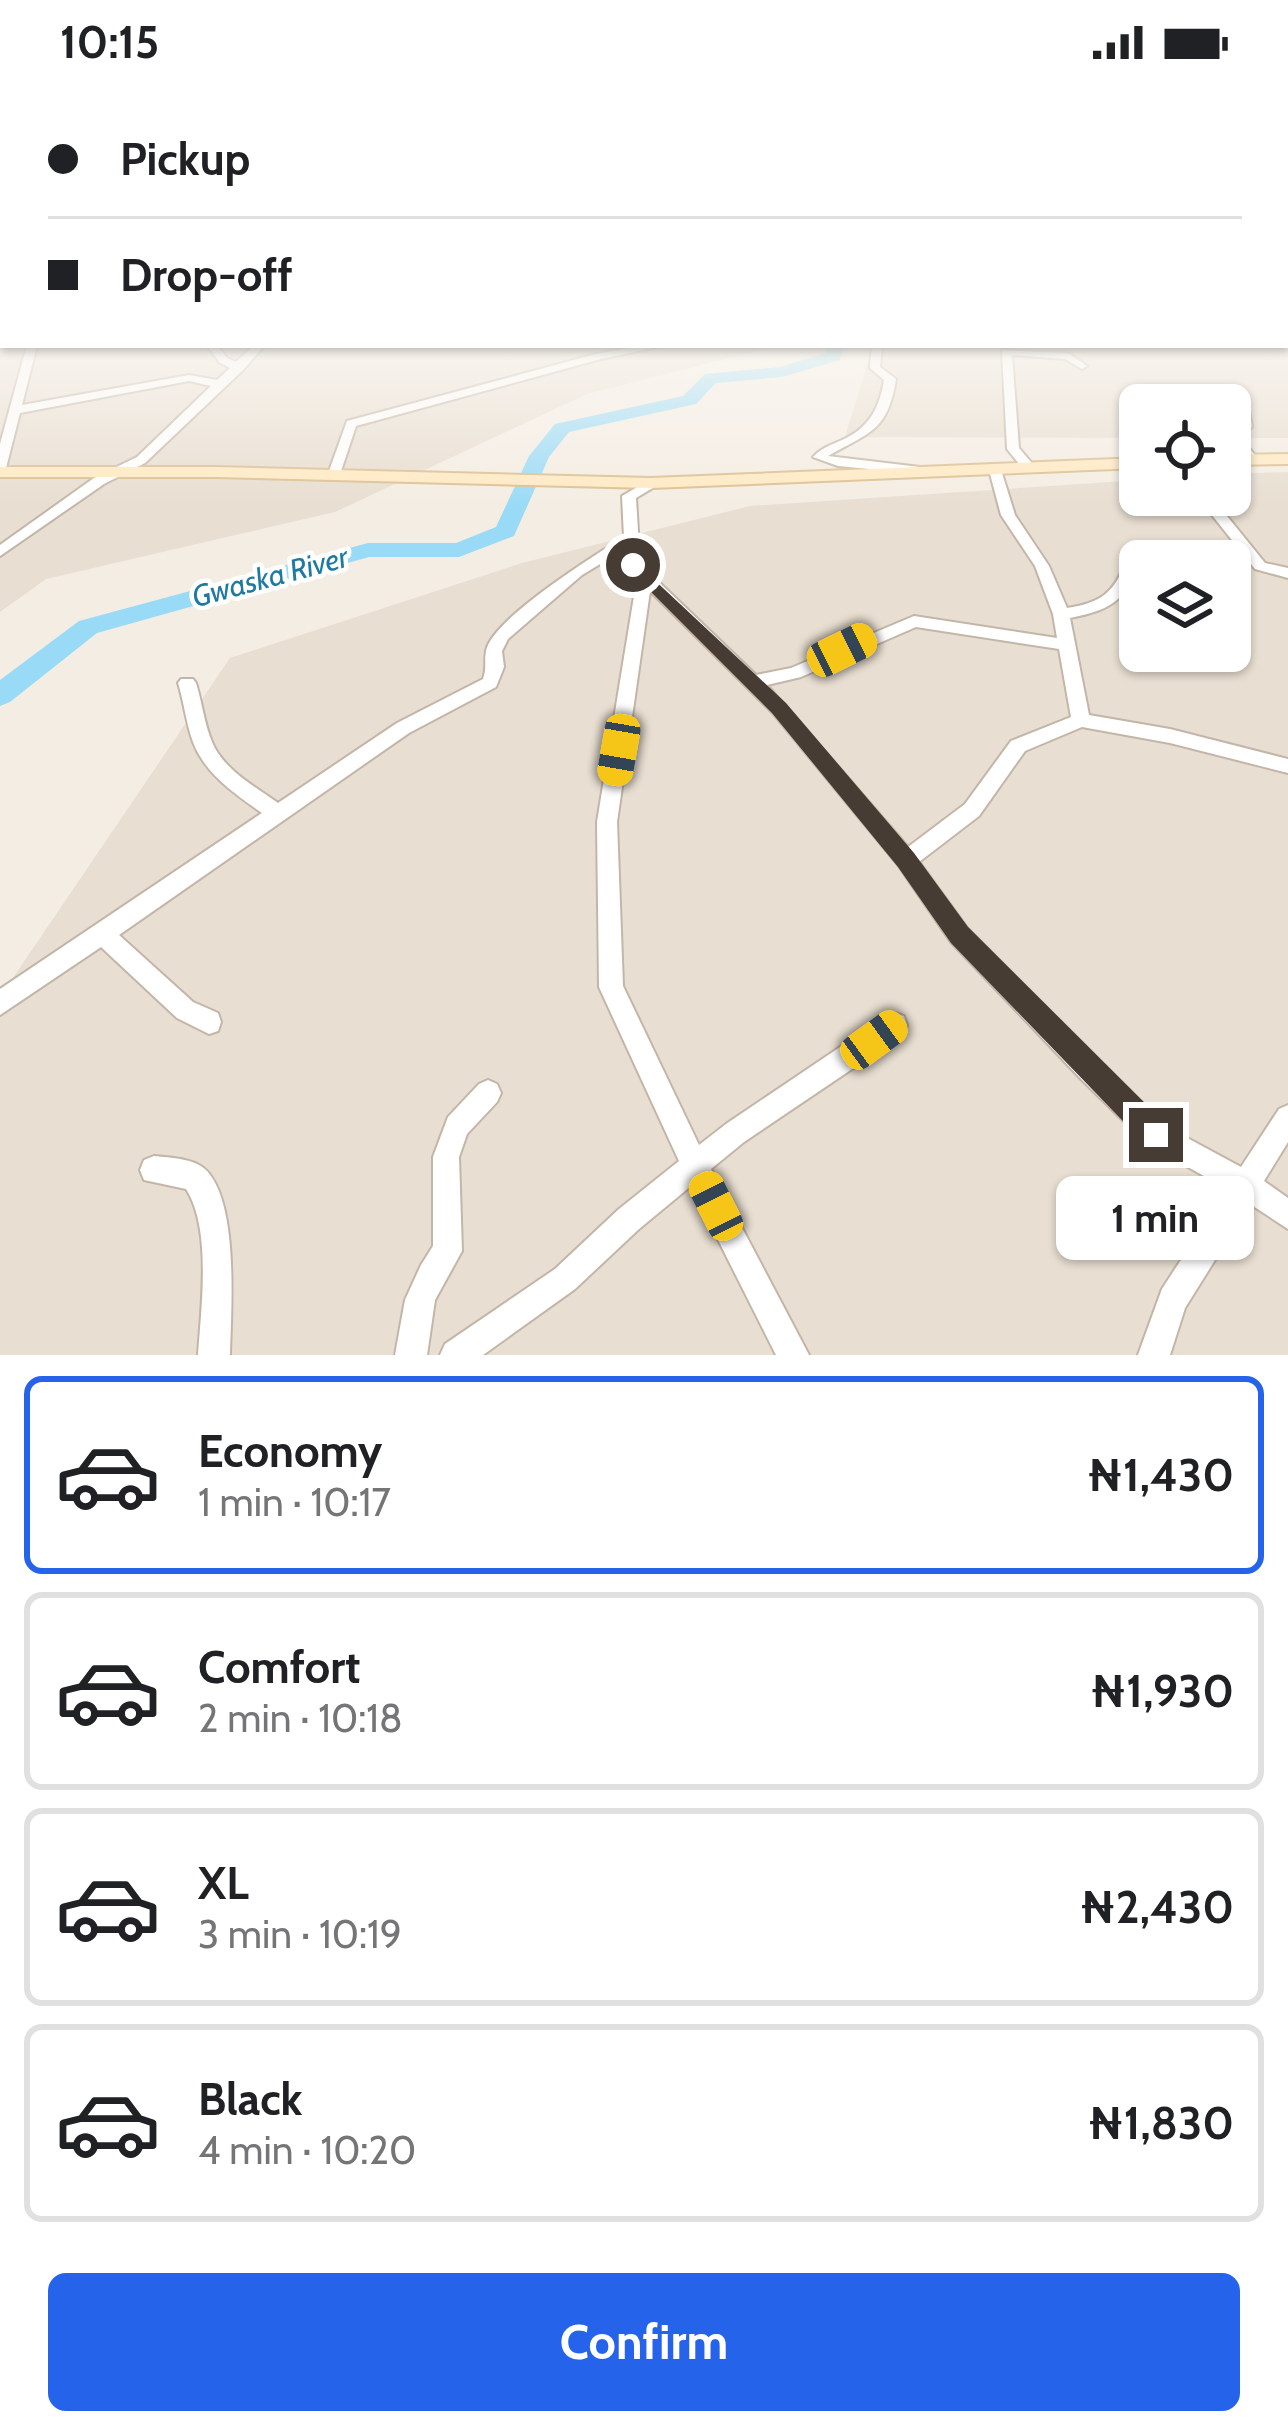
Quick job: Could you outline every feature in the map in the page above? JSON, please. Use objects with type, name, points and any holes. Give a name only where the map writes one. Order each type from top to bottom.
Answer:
[{"type":"main road","points":[[1253,460],[1288,460]]},
{"type":"main road","points":[[0,470],[651,483],[1119,464]]},
{"type":"street","points":[[0,470],[21,387]]},
{"type":"street","points":[[15,410],[138,387]]},
{"type":"street","points":[[0,552],[117,470],[141,460],[217,387]]},
{"type":"street","points":[[334,475],[351,424],[485,387]]},
{"type":"street","points":[[889,387],[876,422],[852,441],[823,450],[819,457],[829,464],[879,464],[933,472]]},
{"type":"street","points":[[1009,387],[1013,449],[1030,468]]},
{"type":"street","points":[[995,470],[1008,514],[1042,566],[1061,614],[1081,720]]},
{"type":"street","points":[[651,483],[628,496],[633,565],[754,682],[906,860],[959,935],[1156,1135],[1247,1185],[1288,1215]]},
{"type":"street","points":[[1220,516],[1260,566]]},
{"type":"street","points":[[0,1003],[404,728],[490,683],[502,636],[577,572],[630,540]]},
{"type":"street","points":[[1251,566],[1288,573]]},
{"type":"street","points":[[645,576],[607,822],[610,987],[793,1355]]},
{"type":"street","points":[[1061,614],[1080,613],[1119,592]]},
{"type":"street","points":[[754,682],[795,673],[914,621],[1067,645]]},
{"type":"street","points":[[187,683],[201,722],[203,745],[222,772],[277,812]]},
{"type":"street","points":[[906,860],[972,810],[1018,746],[1081,720],[1170,736],[1288,766]]},
{"type":"street","points":[[102,934],[185,1010],[209,1022]]},
{"type":"street","points":[[456,1355],[565,1280],[629,1219],[735,1133],[895,1025]]},
{"type":"street","points":[[411,1355],[414,1309],[432,1271],[448,1251],[446,1157],[457,1126],[488,1093]]},
{"type":"street","points":[[1154,1355],[1174,1300],[1288,1118]]},
{"type":"street","points":[[154,1170],[191,1176],[199,1183],[209,1219],[216,1289],[214,1355]]},
{"type":"shaded area","points":[[0,387],[613,387],[587,394],[335,512],[46,579],[0,612]]},
{"type":"shaded area","points":[[860,387],[1119,387],[1119,438],[845,437]]},
{"type":"shaded area","points":[[1251,387],[1288,387],[1288,438],[1251,438]]},
{"type":"shaded area","points":[[1288,472],[1288,1355],[0,1355],[0,997],[230,658],[522,563],[750,506],[1119,481],[1119,516],[1251,516],[1251,473]]},
{"type":"waterway","name":"Gwaska River","points":[[0,695],[88,627],[368,550],[459,550],[506,531],[539,456],[562,428],[689,400],[702,387]]},
{"type":"route","points":[[633,565],[779,708],[906,860],[959,935],[1156,1135]]}]
